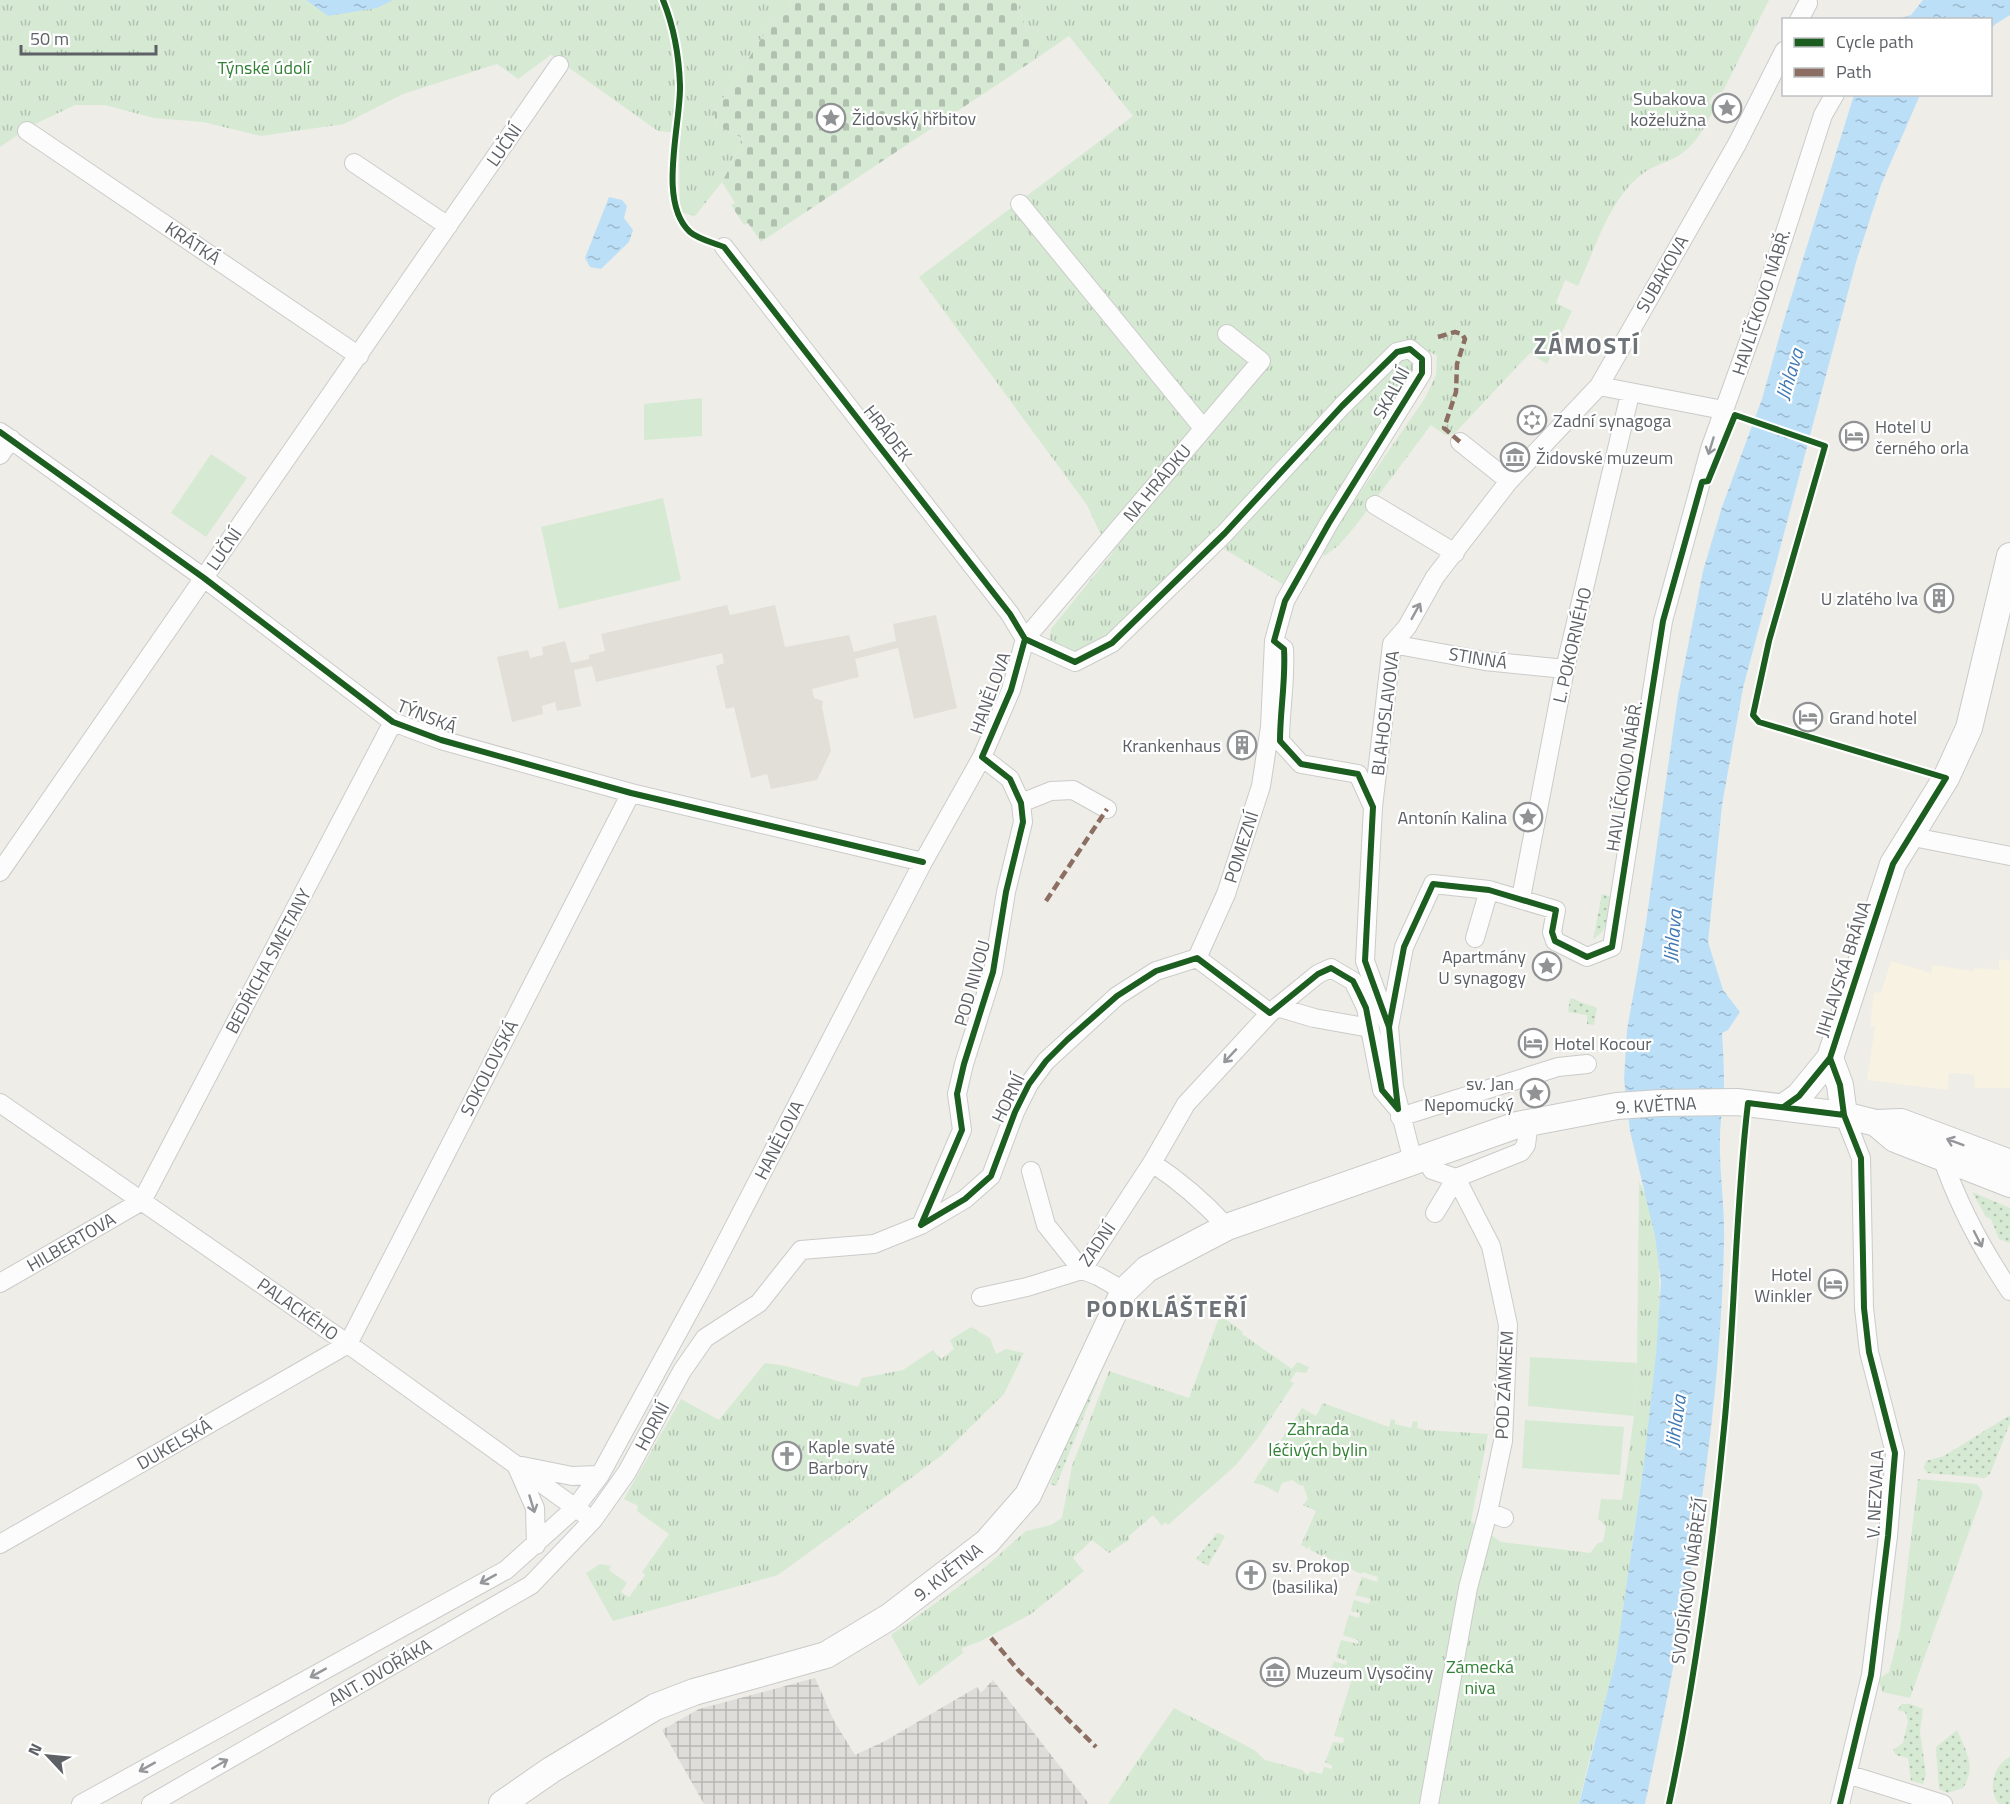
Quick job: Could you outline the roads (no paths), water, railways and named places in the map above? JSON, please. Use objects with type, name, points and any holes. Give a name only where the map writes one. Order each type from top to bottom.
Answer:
[{"type":"main road","name":"JIHLAVSKÁ BRÁNA","points":[[1844,1115],[1840,1084],[1830,1058],[1893,864],[1908,836],[1946,778],[1969,728],[2010,556]]},
{"type":"main road","points":[[1785,1106],[1799,1096],[1830,1058]]},
{"type":"main road","name":"9. KVĚTNA","points":[[502,1804],[551,1770],[656,1707],[694,1692],[826,1655],[889,1617],[987,1542],[1028,1495],[1125,1291],[1135,1278],[1147,1269],[1227,1227],[1424,1162],[1529,1122],[1582,1113],[1660,1103],[1731,1102],[1785,1106],[1844,1115],[1876,1123]]},
{"type":"main road","points":[[1876,1123],[1902,1122],[2003,1174]]},
{"type":"main road","points":[[1876,1123],[1895,1139],[1942,1158],[2003,1174]]},
{"type":"street","points":[[1800,18],[1808,3]]},
{"type":"street","name":"SUBAKOVA","points":[[1599,386],[1737,144],[1782,55]]},
{"type":"street","name":"LUČNÍ","points":[[0,872],[559,65]]},
{"type":"street","name":"HAVLÍČKOVO NÁBŘ.","points":[[1521,898],[1556,910],[1552,932],[1555,941],[1587,957],[1612,947],[1663,621],[1723,410],[1760,310],[1823,115],[1834,96]]},
{"type":"street","name":"KRÁTKÁ","points":[[27,131],[359,356]]},
{"type":"street","points":[[354,163],[448,226]]},
{"type":"street","points":[[1020,204],[1203,428]]},
{"type":"street","name":"HRÁDEK","points":[[724,247],[1010,615],[1025,639]]},
{"type":"street","name":"NA HRÁDKU","points":[[1025,639],[1261,361],[1227,334]]},
{"type":"street","name":"SKALNÍ","points":[[1025,639],[1076,662],[1112,643],[1225,533],[1342,406],[1397,352],[1410,349],[1422,359],[1422,373],[1329,523],[1285,601],[1274,641]]},
{"type":"street","points":[[1599,386],[1723,410]]},
{"type":"street","name":"BLAHOSLAVOVA","points":[[1399,1113],[1389,1027],[1365,961],[1372,807],[1392,644],[1407,627],[1435,577],[1509,481],[1599,386]]},
{"type":"street","name":"L. POKORNÉHO","points":[[1521,898],[1565,669],[1601,527],[1630,393]]},
{"type":"street","points":[[0,455],[5,435]]},
{"type":"street","name":"TÝNSKÁ","points":[[5,435],[204,578],[393,722],[441,740],[631,793],[923,862]]},
{"type":"street","points":[[1460,442],[1509,481]]},
{"type":"street","points":[[1376,505],[1455,553]]},
{"type":"street","name":"HANĚLOVA","points":[[575,1508],[600,1475],[708,1277],[923,862],[982,757],[1011,690],[1025,639]]},
{"type":"street","points":[[1274,641],[1284,649],[1285,671],[1280,701],[1280,741],[1300,765],[1358,774],[1372,807]]},
{"type":"street","name":"POMEZNÍ","points":[[1197,958],[1226,894],[1261,786],[1270,727],[1274,641]]},
{"type":"street","name":"STINNÁ","points":[[1392,644],[1485,661],[1565,669]]},
{"type":"street","name":"BEDŘICHA SMETANY","points":[[142,1201],[393,722]]},
{"type":"street","name":"POD NIVOU","points":[[921,1226],[962,1130],[957,1094],[993,972],[1006,892],[1023,822],[1021,803],[1010,779],[982,757]]},
{"type":"street","points":[[1021,803],[1051,791],[1073,790],[1107,809]]},
{"type":"street","name":"SOKOLOVSKÁ","points":[[348,1344],[631,793]]},
{"type":"street","points":[[1908,836],[2010,856]]},
{"type":"street","points":[[1389,1027],[1404,947],[1433,884],[1489,890],[1521,898]]},
{"type":"street","points":[[1475,938],[1489,890]]},
{"type":"street","points":[[1197,958],[1274,1010],[1370,1028]]},
{"type":"street","name":"HORNÍ","points":[[593,1520],[627,1472],[682,1371],[705,1338],[759,1303],[801,1250],[874,1244],[921,1226],[965,1199],[992,1176],[1015,1112],[1029,1084],[1046,1061],[1117,996],[1156,971],[1197,958]]},
{"type":"street","name":"BLAHOSLAVOVA","points":[[1274,1010],[1318,974],[1331,968],[1353,981],[1366,1008],[1382,1090],[1399,1113],[1424,1162],[1436,1193],[1435,1214],[1455,1178]]},
{"type":"street","name":"ZADNÍ","points":[[981,1297],[1028,1287],[1082,1270],[1152,1163],[1186,1104],[1274,1010]]},
{"type":"street","points":[[1399,1113],[1558,1067],[1587,1064]]},
{"type":"street","name":"PALACKÉHO","points":[[0,1103],[348,1344],[593,1520]]},
{"type":"street","name":"V. NEZVALA","points":[[1840,1804],[1870,1675],[1888,1536],[1895,1453],[1869,1352],[1864,1308],[1861,1158],[1844,1115]]},
{"type":"street","points":[[1424,1162],[1455,1178],[1521,1152],[1526,1144],[1529,1122]]},
{"type":"street","points":[[1942,1158],[1952,1187],[1986,1254],[2010,1291]]},
{"type":"street","points":[[1152,1163],[1173,1176],[1208,1205],[1227,1227]]},
{"type":"street","points":[[1031,1171],[1046,1225],[1082,1270],[1125,1291]]},
{"type":"street","name":"POD ZÁMKEM","points":[[1429,1804],[1468,1588],[1496,1515],[1503,1441],[1508,1325],[1491,1246],[1455,1178]]},
{"type":"street","name":"HILBERTOVA","points":[[0,1284],[142,1201]]},
{"type":"street","name":"DUKELSKÁ","points":[[0,1544],[348,1344]]},
{"type":"street","points":[[517,1466],[572,1476],[600,1475]]},
{"type":"street","points":[[517,1466],[535,1508],[536,1545]]},
{"type":"street","name":"ANT. DVOŘÁKA","points":[[81,1804],[506,1570],[575,1508]]},
{"type":"street","name":"ANT. DVOŘÁKA","points":[[151,1804],[531,1585],[569,1549],[593,1520]]},
{"type":"street","points":[[1846,1774],[1943,1804]]},
{"type":"water","points":[[306,0],[393,0],[377,8],[328,16]]},
{"type":"water","points":[[1923,0],[2010,0],[2010,15],[1992,26],[1992,18],[1901,18],[1911,15]]},
{"type":"water","name":"Jihlava","points":[[1854,96],[1920,96],[1881,185],[1856,262],[1743,688],[1722,805],[1708,942],[1723,990],[1740,1012],[1728,1030],[1722,1033],[1724,1083],[1720,1150],[1724,1229],[1716,1384],[1698,1525],[1674,1665],[1645,1804],[1579,1804],[1616,1658],[1644,1463],[1661,1282],[1655,1236],[1630,1131],[1624,1079],[1627,1030],[1646,923],[1678,696],[1703,571],[1722,507],[1762,399],[1784,320]]},
{"type":"water","points":[[609,197],[622,200],[627,206],[624,218],[633,230],[629,242],[601,269],[590,267],[585,258]]},
{"type":"place","name":"Subakova koželužna","points":[[1727,108]]},
{"type":"place","name":"Židovský hřbitov","points":[[831,118]]},
{"type":"place","name":"Zadní synagoga","points":[[1532,420]]},
{"type":"place","name":"Hotel U černého orla","points":[[1854,436]]},
{"type":"place","name":"Židovské muzeum","points":[[1515,457]]},
{"type":"place","name":"U zlatého lva","points":[[1939,598]]},
{"type":"place","name":"Grand hotel","points":[[1808,717]]},
{"type":"place","name":"Krankenhaus","points":[[1242,745]]},
{"type":"place","name":"Antonín Kalina","points":[[1528,817]]},
{"type":"place","name":"Apartmány U synagogy","points":[[1547,966]]},
{"type":"place","name":"Hotel Kocour","points":[[1533,1043]]},
{"type":"place","name":"sv. Jan Nepomucký","points":[[1535,1093]]},
{"type":"place","name":"Hotel Winkler","points":[[1833,1284]]},
{"type":"place","name":"Kaple svaté Barbory","points":[[787,1456]]},
{"type":"place","name":"sv. Prokop (basilika)","points":[[1251,1575]]},
{"type":"place","name":"Muzeum Vysočiny","points":[[1275,1672]]},
{"type":"district","name":"ZÁMOSTÍ","points":[[1587,345]]},
{"type":"district","name":"PODKLÁŠTEŘÍ","points":[[1167,1308]]},
{"type":"park label","name":"Týnské údolí","points":[[264,67]]},
{"type":"park label","name":"Zahrada léčivých bylin","points":[[1318,1438]]},
{"type":"park label","name":"Zámecká niva","points":[[1480,1676]]}]
